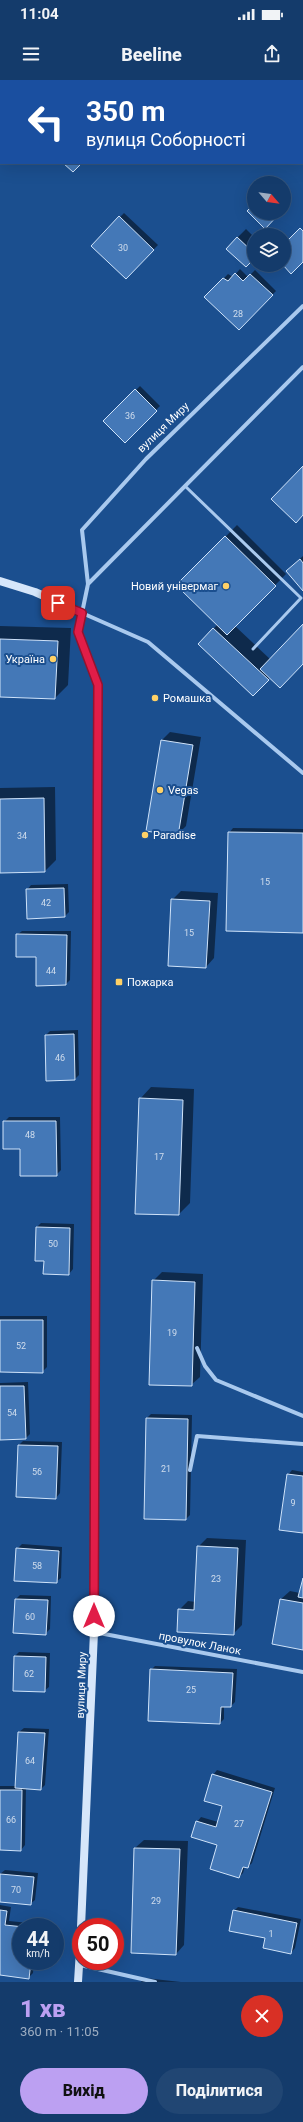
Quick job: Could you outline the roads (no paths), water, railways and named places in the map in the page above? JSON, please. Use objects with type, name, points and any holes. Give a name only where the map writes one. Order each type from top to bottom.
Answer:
[{"type":"main road","points":[[0,581],[35,592],[82,613]]},
{"type":"main road","name":"вулиця Миру","points":[[81,1918],[94,1632],[98,685],[78,632],[82,613]]},
{"type":"main road","points":[[78,1982],[79,1970]]},
{"type":"street","name":"вулиця Миру","points":[[82,613],[88,584],[82,530],[146,459],[303,306]]},
{"type":"street","points":[[88,584],[303,367]]},
{"type":"street","points":[[82,613],[148,642],[303,773]]},
{"type":"street","points":[[197,1348],[205,1366],[216,1380],[303,1416]]},
{"type":"street","points":[[190,1470],[197,1436],[303,1444]]},
{"type":"street","name":"провулок Ланок","points":[[94,1632],[303,1672]]},
{"type":"street","points":[[105,1970],[155,1982]]},
{"type":"lane","points":[[185,486],[300,598],[253,649]]},
{"type":"place","name":"Новий універмаг","points":[[226,586]]},
{"type":"place","name":"Україна","points":[[53,659]]},
{"type":"place","name":"Ромашка","points":[[155,698]]},
{"type":"place","name":"Vegas","points":[[160,790]]},
{"type":"place","name":"Paradise","points":[[145,835]]},
{"type":"place","name":"Пожарка","points":[[119,982]]}]
